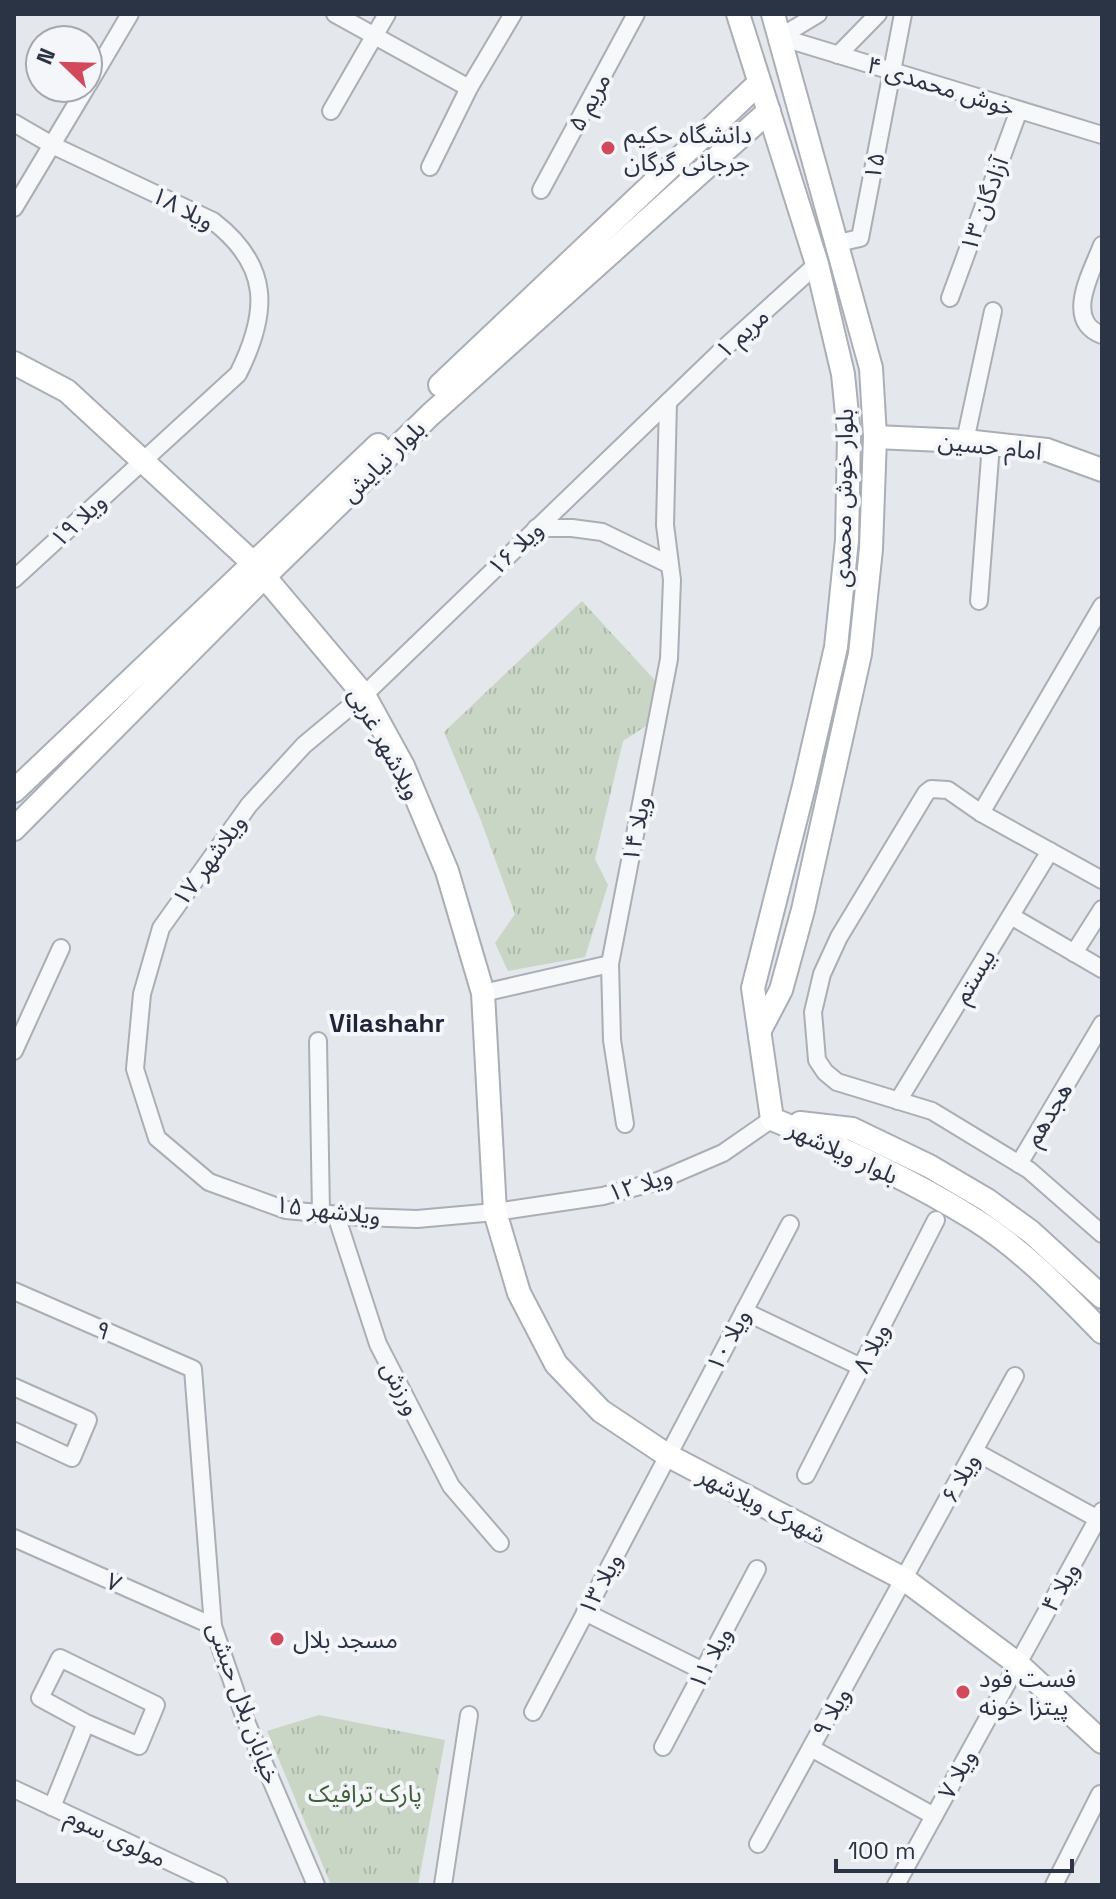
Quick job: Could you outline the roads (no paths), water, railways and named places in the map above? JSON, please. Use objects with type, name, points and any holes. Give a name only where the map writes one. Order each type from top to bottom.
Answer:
[{"type":"street","points":[[104,58],[130,14]]},
{"type":"street","points":[[335,14],[469,88]]},
{"type":"street","points":[[331,111],[387,14]]},
{"type":"street","points":[[430,167],[469,88],[513,14]]},
{"type":"street","name":"۵ مریم","points":[[541,190],[636,14]]},
{"type":"street","name":"بلوار خوش محمدی","points":[[738,14],[817,264],[843,374],[849,435],[847,540],[836,647],[753,988],[760,1030]]},
{"type":"street","name":"بلوار خوش محمدی","points":[[760,1030],[781,990],[860,654],[871,549],[875,437],[871,368],[773,14]]},
{"type":"street","points":[[780,37],[818,14]]},
{"type":"street","points":[[838,55],[878,14]]},
{"type":"street","points":[[893,71],[903,14]]},
{"type":"street","name":"خوش محمدی ۴","points":[[780,37],[1102,135]]},
{"type":"street","name":"۱۵","points":[[838,243],[860,238],[893,71]]},
{"type":"street","name":"بلوار نیایش","points":[[570,276],[759,83]]},
{"type":"street","points":[[14,208],[76,104]]},
{"type":"street","name":"آزادگان ۱۳","points":[[950,298],[1019,110]]},
{"type":"street","name":"بلوار نیایش","points":[[14,791],[101,708],[259,570],[425,409],[570,276],[769,111]]},
{"type":"street","name":"ویلا ۱۸","points":[[14,123],[52,145],[213,221],[232,236],[249,258],[259,283],[261,306],[256,331],[238,374],[141,461]]},
{"type":"street","points":[[1102,245],[1081,304],[1087,326],[1102,335]]},
{"type":"street","name":"۱ مریم","points":[[668,402],[817,264]]},
{"type":"street","points":[[965,441],[993,311]]},
{"type":"street","name":"ویلاشهر غربی","points":[[14,363],[67,391],[259,570],[364,695],[403,766],[447,871],[483,993],[495,1212]]},
{"type":"street","name":"۱۶ ویلا","points":[[364,695],[668,402]]},
{"type":"street","name":"۱۴ ویلا","points":[[625,1124],[612,1040],[610,964],[669,659],[672,580],[665,525],[668,402]]},
{"type":"street","name":"امام حسین","points":[[875,437],[965,441],[1047,450],[1102,470]]},
{"type":"street","points":[[979,601],[991,444]]},
{"type":"street","name":"۱۹ ویلا","points":[[14,579],[141,461]]},
{"type":"street","points":[[536,528],[602,532],[668,564]]},
{"type":"street","name":"بلوار نیایش","points":[[14,829],[116,726],[259,570]]},
{"type":"street","points":[[981,813],[1102,606]]},
{"type":"street","name":"ویلاشهر ۱۷","points":[[135,1069],[142,994],[161,928],[249,805],[304,745],[364,695]]},
{"type":"street","points":[[101,708],[116,726]]},
{"type":"street","points":[[806,777],[820,776],[832,783]]},
{"type":"street","points":[[1102,880],[981,813],[948,790],[931,789],[839,937],[822,974],[813,1012],[817,1060],[825,1072],[852,1088],[932,1111],[1019,1164],[1102,1234]]},
{"type":"street","name":"بیستم","points":[[898,1101],[1050,851]]},
{"type":"street","points":[[1074,953],[1102,909]]},
{"type":"street","points":[[1011,916],[1102,969]]},
{"type":"street","points":[[14,1051],[61,948]]},
{"type":"street","points":[[483,993],[610,964]]},
{"type":"street","name":"هجدهم","points":[[1019,1164],[1102,1024]]},
{"type":"street","points":[[760,1030],[772,1119]]},
{"type":"street","name":"ورزش","points":[[318,1041],[328,1214],[378,1344],[451,1486],[500,1543]]},
{"type":"street","name":"ویلاشهر ۱۵","points":[[135,1069],[157,1138],[209,1182],[286,1210],[417,1219],[495,1212]]},
{"type":"street","name":"ویلا ۱۲","points":[[495,1212],[603,1196],[658,1181],[723,1153],[772,1119]]},
{"type":"street","name":"بلوار ویلاشهر","points":[[772,1119],[852,1129],[929,1166],[987,1200],[1031,1232],[1102,1297]]},
{"type":"street","name":"بلوار ویلاشهر","points":[[772,1119],[847,1150],[975,1220],[1020,1253],[1102,1332]]},
{"type":"street","name":"شهرک ویلاشهر","points":[[495,1212],[519,1293],[556,1364],[601,1411],[667,1455],[904,1579],[1018,1664],[1102,1742]]},
{"type":"street","name":"ویلا ۸","points":[[806,1475],[936,1220]]},
{"type":"street","name":"۱۰ ویلا","points":[[667,1455],[790,1224]]},
{"type":"street","name":"۹","points":[[14,1291],[193,1369]]},
{"type":"street","points":[[744,1311],[861,1367]]},
{"type":"street","name":"خیابان بلال حبشی","points":[[193,1369],[213,1626],[245,1719],[316,1885]]},
{"type":"street","name":"۶ ویلا","points":[[904,1579],[1015,1376]]},
{"type":"street","points":[[14,1387],[88,1420],[72,1458],[18,1433],[14,1452]]},
{"type":"street","points":[[974,1451],[1100,1515]]},
{"type":"street","name":"۱۳ ویلا","points":[[533,1712],[667,1455]]},
{"type":"street","name":"۴ ویلا","points":[[1018,1664],[1100,1515]]},
{"type":"street","name":"۷","points":[[14,1538],[213,1626]]},
{"type":"street","name":"۱۱ ویلا","points":[[663,1747],[757,1569]]},
{"type":"street","name":"۹ ویلا","points":[[758,1844],[904,1579]]},
{"type":"street","points":[[585,1612],[703,1671]]},
{"type":"street","points":[[60,1658],[156,1705],[139,1746],[86,1723],[40,1698],[60,1658]]},
{"type":"street","name":"۷ ویلا","points":[[896,1885],[1018,1664]]},
{"type":"street","points":[[443,1885],[469,1715]]},
{"type":"street","points":[[52,1807],[86,1723]]},
{"type":"street","points":[[811,1748],[934,1816]]},
{"type":"street","name":"مولوی سوم","points":[[14,1789],[219,1885]]},
{"type":"street","points":[[1059,1883],[1100,1794]]},
{"type":"place","name":"دانشگاه حکیم جرجانی گرگان","points":[[608,148]]},
{"type":"place","name":"مسجد بلال","points":[[277,1639]]},
{"type":"place","name":"فست فود پیتزا خونه","points":[[963,1692]]},
{"type":"district","name":"Vilashahr","points":[[387,1023]]},
{"type":"park label","name":"پارک ترافیک","points":[[365,1793]]}]
